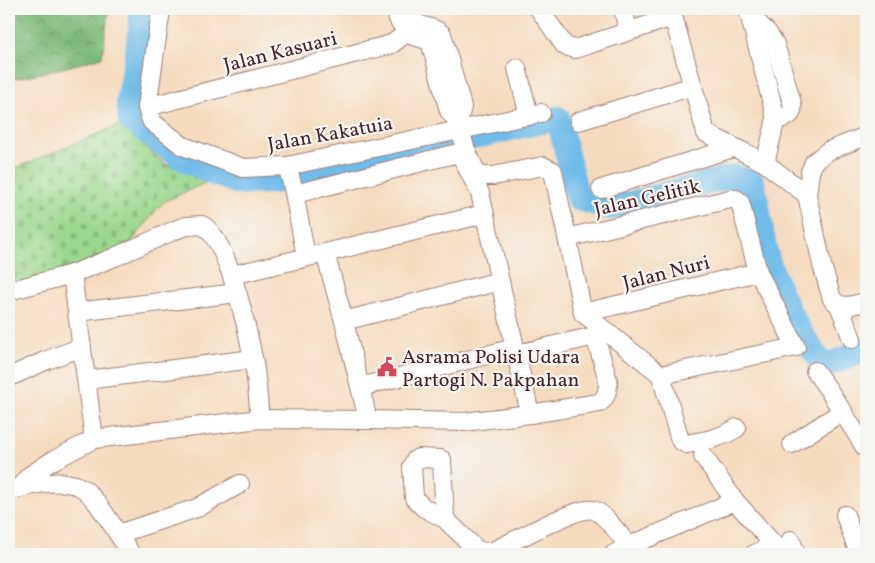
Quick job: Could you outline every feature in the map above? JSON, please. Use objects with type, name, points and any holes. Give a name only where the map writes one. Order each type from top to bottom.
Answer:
[{"type":"street","points":[[147,107],[160,9]]},
{"type":"street","points":[[396,9],[399,21],[412,28]]},
{"type":"street","points":[[409,9],[412,28],[410,35],[430,41],[449,111],[461,134],[476,172],[482,176],[543,166],[552,171],[584,313],[660,374],[682,443],[716,439],[737,428]]},
{"type":"street","points":[[539,9],[565,46],[575,49],[672,13],[706,133],[765,163],[807,195]]},
{"type":"street","points":[[623,9],[628,30]]},
{"type":"street","points":[[748,12],[776,119],[765,163]]},
{"type":"street","name":"Jalan Kasuari","points":[[147,107],[392,44],[412,28]]},
{"type":"street","name":"Jalan Kakatuia","points":[[147,107],[148,115],[152,122],[183,146],[243,168],[291,179],[535,114],[517,68]]},
{"type":"street","points":[[579,121],[693,86]]},
{"type":"street","points":[[852,340],[839,305],[832,298],[822,265],[807,195],[810,172],[814,162],[828,151],[866,136]]},
{"type":"street","points":[[601,189],[733,148]]},
{"type":"street","points":[[306,256],[291,179],[458,153],[462,156],[470,176],[480,193],[530,414]]},
{"type":"street","name":"Jalan Gelitik","points":[[567,238],[736,199],[740,202],[758,272]]},
{"type":"street","points":[[232,275],[484,214]]},
{"type":"street","points":[[9,291],[72,274],[116,257],[175,230],[186,226],[202,225],[213,234],[232,275],[254,358],[260,419]]},
{"type":"street","points":[[325,253],[368,420]]},
{"type":"street","points":[[660,374],[796,347],[758,272]]},
{"type":"street","name":"Jalan Nuri","points":[[584,313],[758,272]]},
{"type":"street","points":[[72,274],[94,439]]},
{"type":"street","points":[[344,321],[500,280]]},
{"type":"street","points":[[76,312],[237,293]]},
{"type":"street","points":[[839,305],[848,306],[866,302]]},
{"type":"street","points":[[14,489],[29,476],[52,461],[94,439],[260,419],[464,422],[599,403],[606,394],[608,380],[595,336],[516,351],[360,387]]},
{"type":"street","points":[[9,377],[46,360],[82,347]]},
{"type":"street","points":[[86,380],[254,358]]},
{"type":"street","points":[[815,371],[865,445]]},
{"type":"street","points":[[792,444],[843,411]]},
{"type":"street","points":[[703,456],[735,501],[777,550]]},
{"type":"street","points":[[14,489],[37,484],[56,483],[72,484],[82,488],[93,499],[131,554]]},
{"type":"street","points":[[118,534],[197,508],[240,484]]},
{"type":"street","points":[[445,519],[478,550],[491,552],[572,513],[594,510],[599,512],[622,550],[735,501]]},
{"type":"street","points":[[845,515],[859,554]]},
{"type":"street","points":[[754,554],[777,550]]},
{"type":"green space","points":[[9,9],[109,9],[102,57],[9,80]]},
{"type":"green space","points":[[121,124],[165,164],[209,181],[165,201],[132,241],[107,255],[9,290],[9,171]]},
{"type":"waterway","points":[[142,9],[128,102],[130,120],[179,157],[214,174],[239,183],[273,182],[321,173],[558,118],[578,199],[611,208],[734,176],[753,183],[768,259],[778,288],[791,315],[815,354],[824,366],[866,350]]},
{"type":"place","name":"Asrama Polisi Udara Partogi N. Pakpahan","points":[[387,367]]}]
